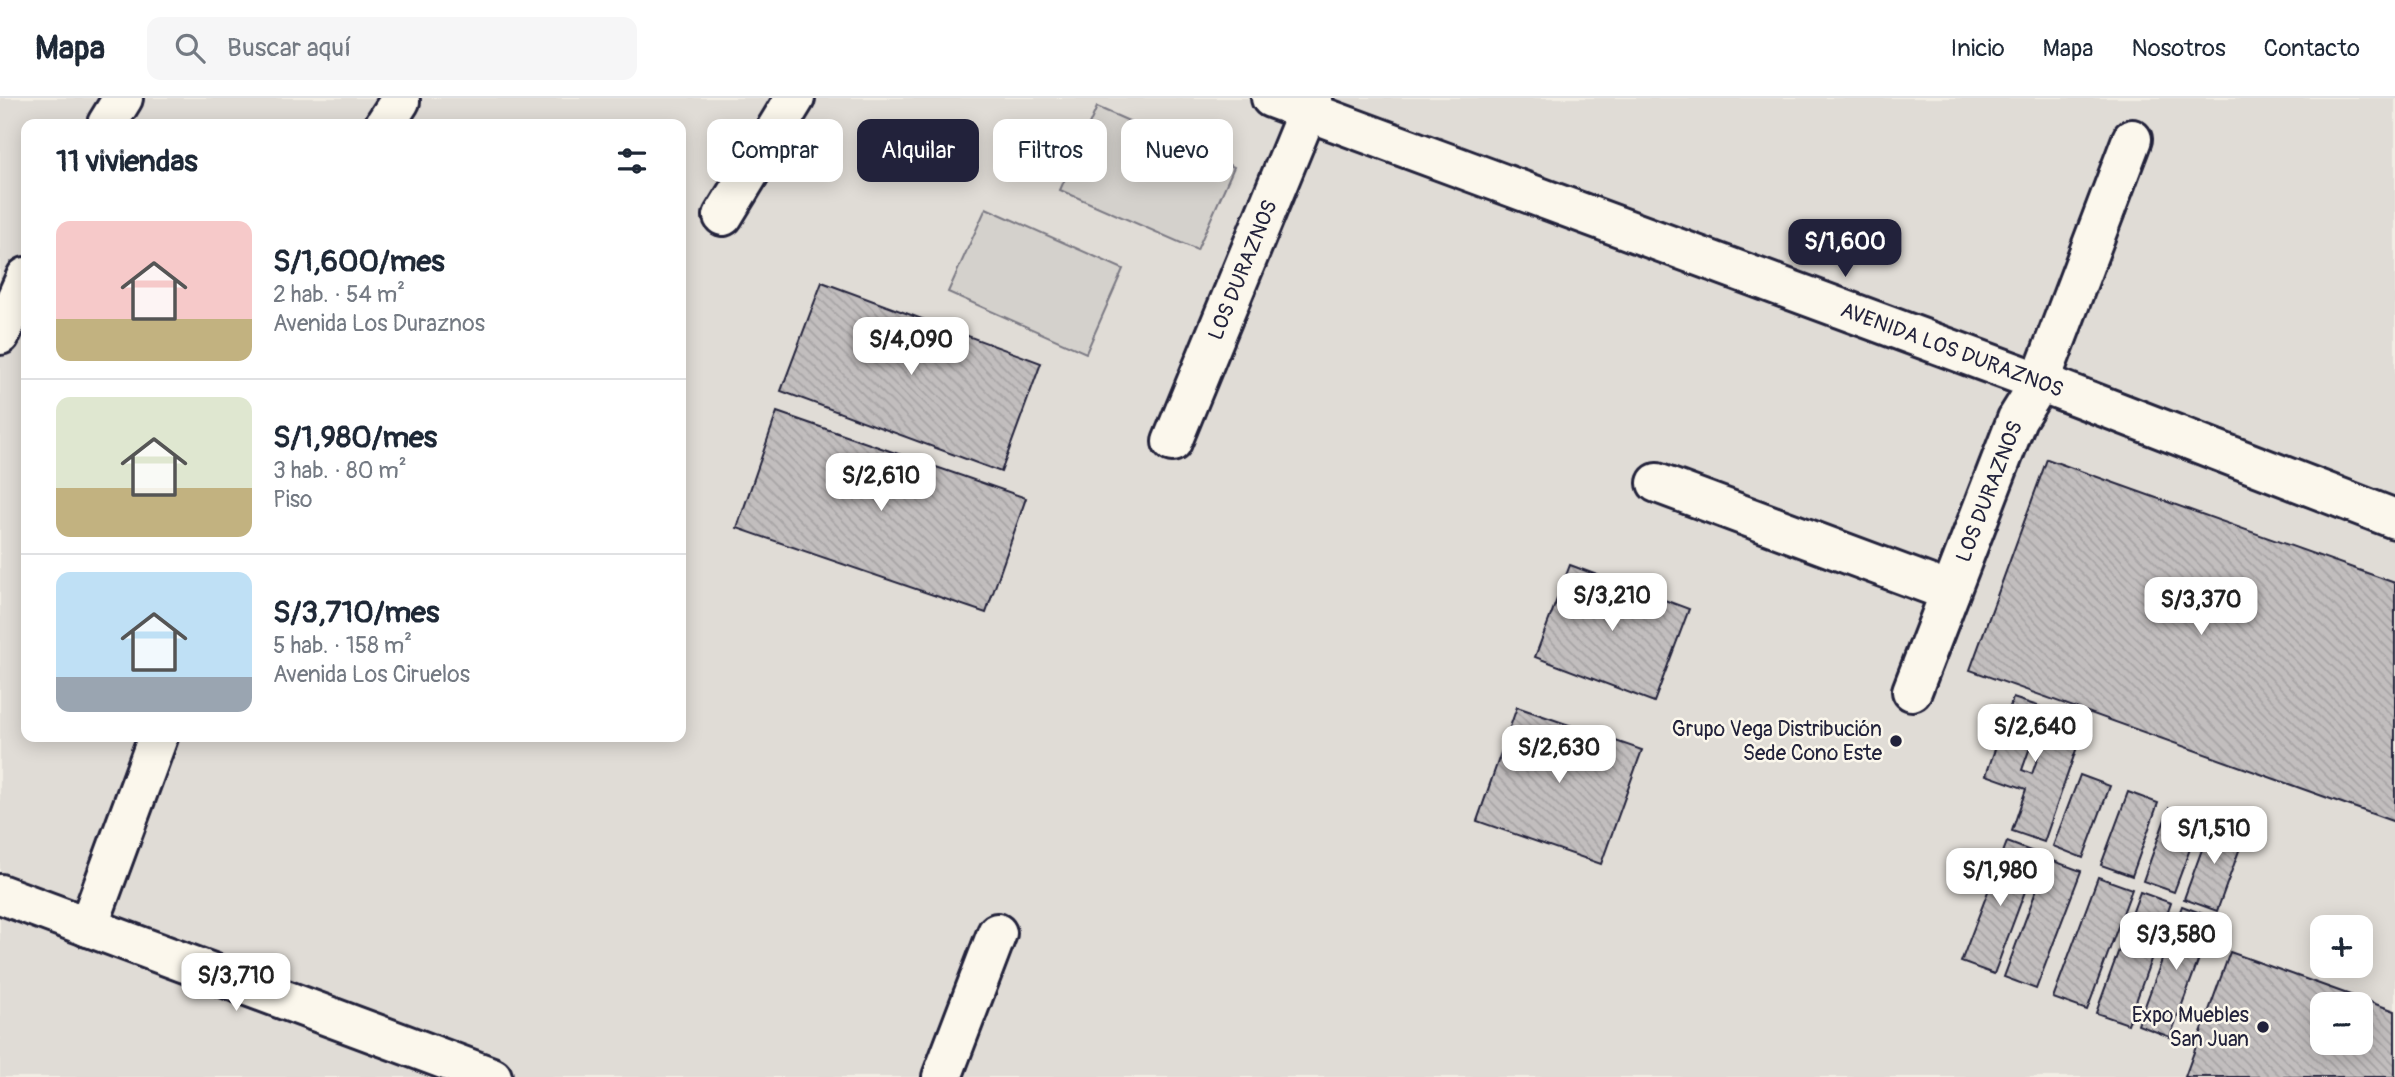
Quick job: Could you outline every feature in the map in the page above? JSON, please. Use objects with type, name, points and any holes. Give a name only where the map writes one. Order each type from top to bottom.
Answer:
[{"type":"street","points":[[110,119],[123,98]]},
{"type":"street","points":[[723,216],[795,98]]},
{"type":"street","name":"AVENIDA LOS DURAZNOS","points":[[1272,98],[1311,106],[2395,519]]},
{"type":"street","name":"LOS DURAZNOS","points":[[1172,442],[1311,106]]},
{"type":"street","name":"LOS DURAZNOS","points":[[1912,691],[2017,419],[2040,382],[2132,139]]},
{"type":"street","points":[[0,256],[21,266]]},
{"type":"street","points":[[0,335],[21,288]]},
{"type":"street","points":[[1657,483],[1950,592]]},
{"type":"street","points":[[89,927],[156,742]]},
{"type":"street","points":[[0,894],[492,1077]]},
{"type":"street","points":[[942,1077],[998,933]]},
{"type":"shaded area","points":[[0,98],[2395,98],[2395,1077],[0,1077]]},
{"type":"shaded area","points":[[1097,107],[1124,119],[1121,119],[1121,182],[1227,182],[1197,250],[1060,190],[1064,182],[1107,182],[1107,119],[1092,119]]},
{"type":"shaded area","points":[[986,208],[1123,269],[1086,353],[948,292]]},
{"type":"building","points":[[822,282],[1041,363],[1001,472],[781,391]]},
{"type":"building","points":[[777,412],[1026,498],[986,613],[737,528]]},
{"type":"building","points":[[2047,459],[2395,583],[2395,822],[1970,670]]},
{"type":"building","points":[[1570,565],[1689,609],[1654,702],[1535,657]]},
{"type":"building","points":[[2013,698],[2044,708],[2022,770],[2032,774],[2053,713],[2085,724],[2044,842],[2012,831],[2026,789],[1986,775]]},
{"type":"building","points":[[1517,707],[1642,750],[1601,864],[1477,821]]},
{"type":"building","points":[[2080,775],[2110,786],[2083,858],[2053,846]]},
{"type":"building","points":[[2128,792],[2158,803],[2132,876],[2101,865]]},
{"type":"building","points":[[2169,808],[2201,819],[2174,892],[2143,881]]},
{"type":"building","points":[[2212,822],[2245,834],[2217,911],[2184,899]]},
{"type":"building","points":[[2007,842],[2039,854],[1994,974],[1961,962]]},
{"type":"building","points":[[2048,859],[2081,871],[2036,989],[2004,977]]},
{"type":"building","points":[[2098,877],[2132,889],[2087,1010],[2053,998]]},
{"type":"building","points":[[2140,892],[2171,903],[2128,1024],[2096,1013]]},
{"type":"building","points":[[2182,906],[2214,918],[2170,1037],[2138,1025]]},
{"type":"building","name":"Expo Muebles San Juan","points":[[2230,952],[2342,992],[2310,992],[2310,1055],[2373,1055],[2373,1003],[2395,1011],[2395,1077],[2185,1077]]},
{"type":"place","name":"Grupo Vega Distribución Sede Cono Este","points":[[1896,741]]},
{"type":"place","name":"Expo Muebles San Juan","points":[[2263,1027]]}]
